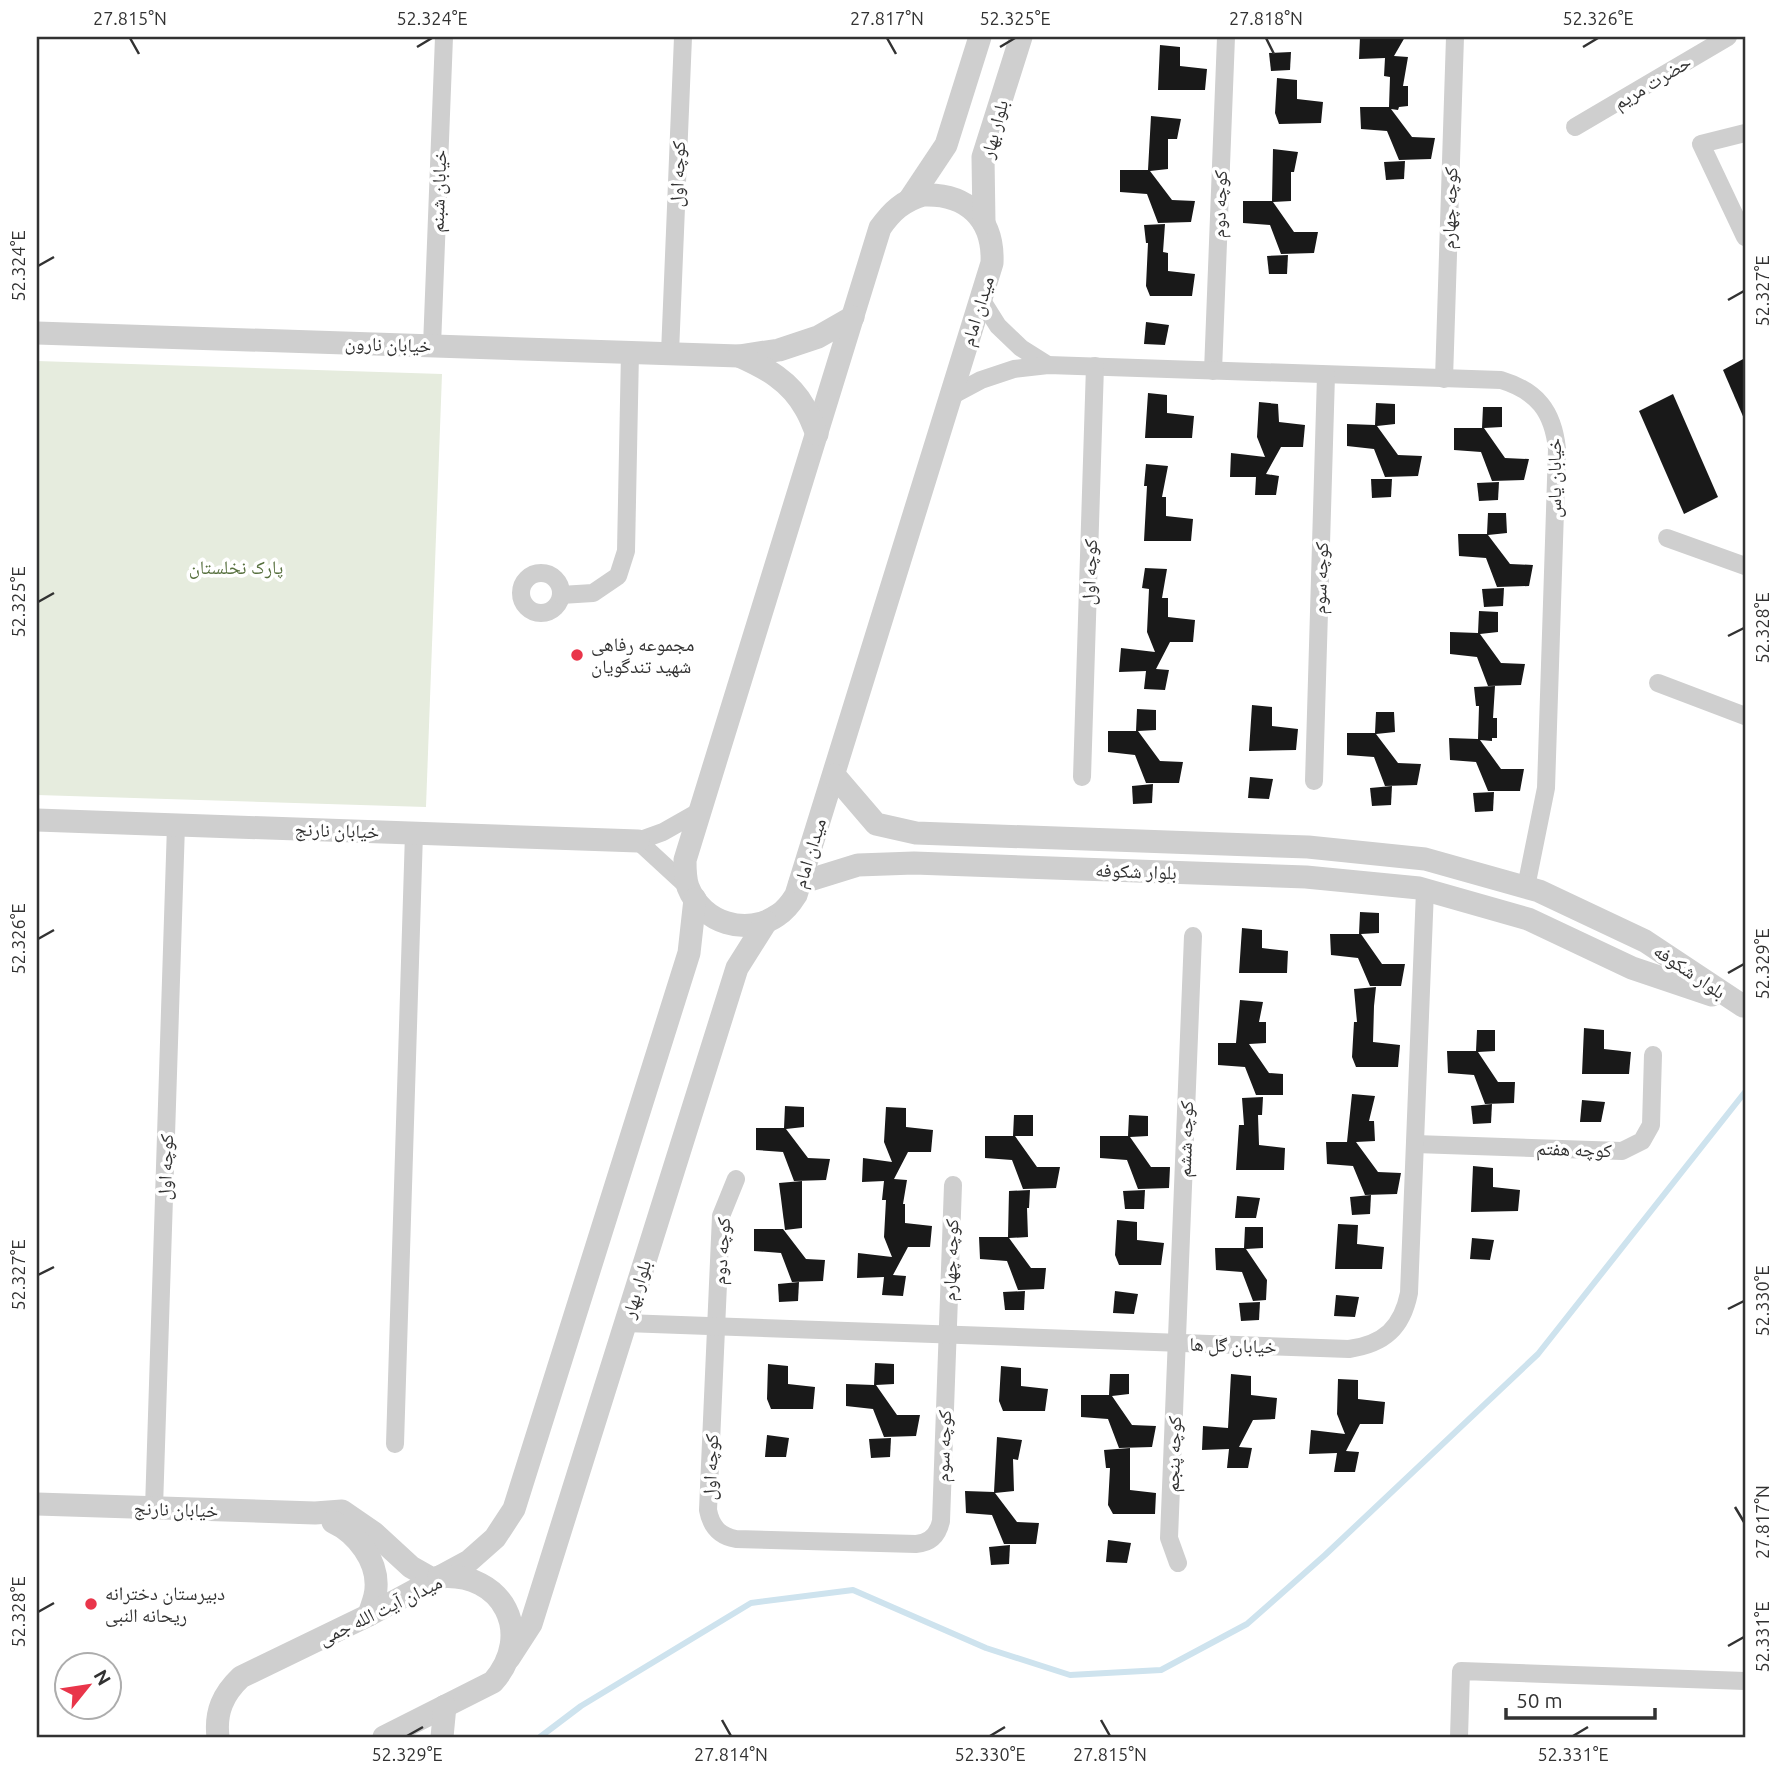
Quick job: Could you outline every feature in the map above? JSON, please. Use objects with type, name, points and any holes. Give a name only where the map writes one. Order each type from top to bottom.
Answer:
[{"type":"street","name":"خیابان شبنم","points":[[432,346],[444,37]]},
{"type":"street","name":"کوچه اول","points":[[670,354],[683,37]]},
{"type":"street","name":"بلوار بهار","points":[[910,200],[946,145],[980,37]]},
{"type":"street","name":"بلوار بهار","points":[[984,223],[984,157],[1021,37]]},
{"type":"street","points":[[1213,370],[1224,37]]},
{"type":"street","name":"کوچه چهارم","points":[[1444,379],[1455,37]]},
{"type":"street","name":"حضرت مریم","points":[[1575,127],[1728,37]]},
{"type":"street","points":[[1745,133],[1701,144],[1745,237]]},
{"type":"street","points":[[766,922],[753,926],[726,924],[703,910],[692,893],[685,874],[685,860],[880,228],[898,207],[923,195],[951,197],[964,203],[984,223]]},
{"type":"street","name":"میدان امام","points":[[766,922],[789,906],[796,895],[834,775],[992,263],[990,235],[984,223]]},
{"type":"street","points":[[981,299],[998,326],[1021,348],[1048,365]]},
{"type":"street","points":[[739,356],[779,349],[818,337],[853,317]]},
{"type":"street","name":"خیابان نارون","points":[[37,333],[739,356]]},
{"type":"street","points":[[561,595],[593,593],[618,576],[626,551],[630,352]]},
{"type":"street","points":[[739,356],[765,368],[788,385],[805,408],[817,434]]},
{"type":"street","name":"خیابان یاس","points":[[951,396],[981,380],[1014,369],[1048,365],[1501,380],[1530,393],[1550,418],[1555,433],[1556,463],[1546,788],[1526,887]]},
{"type":"street","name":"کوچه اول","points":[[1082,777],[1095,366]]},
{"type":"street","name":"کوچه سوم","points":[[1314,781],[1326,375]]},
{"type":"street","points":[[1667,538],[1745,566]]},
{"type":"street","points":[[1658,683],[1745,716]]},
{"type":"street","name":"بلوار شکوفه","points":[[800,883],[858,865],[914,863],[1306,877],[1425,890],[1528,919],[1632,968],[1743,1006],[1645,941],[1539,891],[1424,859],[1308,847],[916,833],[876,824],[834,775]]},
{"type":"street","points":[[437,1578],[469,1561],[495,1538],[514,1509],[689,953],[692,893],[638,841],[663,832],[701,811]]},
{"type":"street","name":"خیابان نارنج","points":[[37,820],[638,841]]},
{"type":"street","name":"کوچه اول","points":[[154,1508],[176,825]]},
{"type":"street","points":[[395,1444],[414,833]]},
{"type":"street","name":"خیابان گل ها","points":[[625,1323],[1349,1349],[1378,1341],[1390,1332],[1403,1314],[1409,1293],[1425,890]]},
{"type":"street","name":"بلوار بهار","points":[[509,1658],[531,1624],[737,968],[766,922]]},
{"type":"street","name":"کوچه ششم","points":[[1177,1343],[1193,936]]},
{"type":"street","name":"کوچه هفتم","points":[[1415,1143],[1622,1151],[1642,1141],[1651,1125],[1653,1055]]},
{"type":"street","name":"کوچه دوم","points":[[716,1326],[720,1216],[736,1179]]},
{"type":"street","name":"کوچه چهارم","points":[[947,1335],[953,1185]]},
{"type":"street","name":"کوچه اول","points":[[716,1326],[708,1510],[714,1528],[736,1539],[916,1544]]},
{"type":"street","name":"کوچه سوم","points":[[916,1544],[935,1536],[941,1521],[947,1335]]},
{"type":"street","name":"کوچه پنجم","points":[[1177,1343],[1169,1538],[1178,1563]]},
{"type":"street","name":"خیابان نارنج","points":[[37,1504],[315,1513],[342,1511],[374,1533],[411,1567],[437,1578]]},
{"type":"street","points":[[315,1513],[346,1528],[371,1557],[376,1588],[369,1615]]},
{"type":"street","name":"میدان آیت الله جمی","points":[[213,1733],[223,1698],[241,1677],[369,1615],[437,1578],[468,1578],[481,1584],[498,1598],[509,1616],[512,1630],[509,1658]]},
{"type":"street","points":[[384,1737],[493,1682],[509,1658]]},
{"type":"street","points":[[1459,1737],[1461,1671],[1745,1681]]},
{"type":"street","points":[[442,1737],[445,1706]]},
{"type":"green space","name":"پارک نخلستان","points":[[37,361],[442,374],[426,807],[37,795]]},
{"type":"building","points":[[1360,37],[1405,37],[1394,56],[1408,57],[1403,86],[1408,86],[1408,106],[1399,107],[1398,110],[1391,109],[1412,137],[1435,138],[1431,159],[1399,160],[1387,131],[1361,129],[1360,107],[1389,107],[1390,77],[1384,76],[1385,58],[1359,59]]},
{"type":"building","points":[[1160,45],[1180,47],[1180,66],[1207,69],[1205,90],[1158,90]]},
{"type":"building","points":[[1291,52],[1290,70],[1271,71],[1269,53]]},
{"type":"building","points":[[1277,78],[1297,80],[1297,99],[1323,102],[1321,123],[1279,124],[1275,113]]},
{"type":"building","points":[[1151,116],[1181,119],[1177,139],[1168,139],[1168,169],[1150,171],[1172,200],[1195,201],[1191,222],[1158,223],[1147,194],[1120,192],[1120,170],[1148,170]]},
{"type":"building","points":[[1273,149],[1298,152],[1294,172],[1291,172],[1291,201],[1273,202],[1294,232],[1318,232],[1314,253],[1281,254],[1270,225],[1243,223],[1243,201],[1272,201]]},
{"type":"building","points":[[1405,161],[1404,179],[1386,180],[1384,162]]},
{"type":"building","points":[[1165,224],[1163,252],[1168,253],[1168,271],[1195,274],[1192,296],[1150,296],[1146,286],[1148,243],[1144,225]]},
{"type":"building","points":[[1288,255],[1287,274],[1269,274],[1267,256]]},
{"type":"building","points":[[1146,322],[1169,325],[1165,345],[1144,344]]},
{"type":"building","points":[[1745,358],[1745,421],[1723,370]]},
{"type":"building","points":[[1148,393],[1167,395],[1167,413],[1194,416],[1192,438],[1145,438]]},
{"type":"building","points":[[1673,394],[1718,497],[1684,514],[1639,411]]},
{"type":"building","points":[[1259,402],[1278,404],[1279,422],[1305,425],[1303,447],[1281,447],[1266,474],[1279,476],[1276,495],[1255,495],[1256,477],[1230,477],[1231,453],[1265,457],[1257,437]]},
{"type":"building","points":[[1376,403],[1395,404],[1395,424],[1377,426],[1398,455],[1422,456],[1418,476],[1385,477],[1374,449],[1347,446],[1347,424],[1375,425]]},
{"type":"building","points":[[1483,407],[1502,407],[1502,427],[1484,428],[1505,458],[1529,459],[1524,480],[1492,481],[1481,452],[1454,450],[1454,428],[1482,428]]},
{"type":"building","points":[[1146,464],[1168,466],[1162,497],[1166,497],[1166,516],[1193,519],[1191,541],[1144,541]]},
{"type":"building","points":[[1371,479],[1392,479],[1391,497],[1372,498]]},
{"type":"building","points":[[1499,482],[1498,500],[1479,501],[1477,483]]},
{"type":"building","points":[[1488,513],[1506,513],[1507,533],[1488,535],[1510,564],[1533,565],[1529,586],[1497,587],[1486,558],[1459,556],[1458,534],[1487,534]]},
{"type":"building","points":[[1145,568],[1167,569],[1162,598],[1168,598],[1168,617],[1195,620],[1193,642],[1170,642],[1156,669],[1169,670],[1165,690],[1144,689],[1146,671],[1119,672],[1121,648],[1155,652],[1147,632],[1149,589],[1142,588]]},
{"type":"building","points":[[1504,588],[1503,606],[1484,607],[1482,589]]},
{"type":"building","points":[[1479,611],[1498,612],[1498,632],[1480,634],[1501,663],[1525,664],[1521,685],[1488,686],[1477,657],[1450,654],[1450,632],[1478,633]]},
{"type":"building","points":[[1495,686],[1493,718],[1497,718],[1497,738],[1492,738],[1492,741],[1480,740],[1501,769],[1524,769],[1520,791],[1488,791],[1476,762],[1450,760],[1449,738],[1478,739],[1479,706],[1476,706],[1474,687]]},
{"type":"building","points":[[1252,705],[1272,707],[1272,726],[1298,729],[1296,750],[1249,751]]},
{"type":"building","points":[[1137,709],[1156,710],[1156,730],[1138,731],[1160,761],[1183,762],[1179,783],[1146,783],[1135,755],[1108,752],[1108,731],[1136,731]]},
{"type":"building","points":[[1376,712],[1394,712],[1395,732],[1376,734],[1398,763],[1421,764],[1417,785],[1385,786],[1374,757],[1347,755],[1347,733],[1375,733]]},
{"type":"building","points":[[1250,777],[1273,779],[1269,799],[1248,798]]},
{"type":"building","points":[[1153,784],[1152,803],[1133,804],[1132,786]]},
{"type":"building","points":[[1392,786],[1391,805],[1372,806],[1370,788]]},
{"type":"building","points":[[1494,792],[1493,811],[1475,812],[1473,793]]},
{"type":"building","points":[[1360,912],[1379,913],[1379,933],[1361,934],[1382,964],[1405,964],[1401,986],[1370,986],[1358,958],[1331,955],[1330,934],[1359,934]]},
{"type":"building","points":[[1242,928],[1262,930],[1262,948],[1288,951],[1287,973],[1239,973]]},
{"type":"building","points":[[1376,987],[1373,1042],[1400,1045],[1398,1067],[1356,1067],[1352,1057],[1354,1022],[1357,1022],[1354,989]]},
{"type":"building","points":[[1240,1000],[1263,1002],[1259,1022],[1266,1022],[1266,1043],[1249,1044],[1269,1073],[1283,1074],[1283,1095],[1256,1095],[1245,1067],[1218,1065],[1218,1043],[1236,1043]]},
{"type":"building","points":[[1584,1028],[1604,1030],[1604,1049],[1631,1052],[1629,1074],[1582,1074]]},
{"type":"building","points":[[1477,1030],[1495,1030],[1495,1051],[1478,1052],[1498,1082],[1515,1082],[1514,1103],[1485,1104],[1474,1075],[1448,1073],[1447,1051],[1476,1051]]},
{"type":"building","points":[[1352,1094],[1375,1096],[1369,1121],[1374,1121],[1375,1141],[1356,1142],[1378,1172],[1401,1173],[1397,1194],[1365,1195],[1353,1166],[1327,1164],[1326,1142],[1347,1142]]},
{"type":"building","points":[[1263,1097],[1262,1115],[1258,1115],[1259,1145],[1285,1148],[1284,1170],[1236,1170],[1239,1125],[1244,1125],[1242,1098]]},
{"type":"building","points":[[1582,1100],[1605,1102],[1601,1122],[1580,1122]]},
{"type":"building","points":[[1492,1104],[1491,1123],[1473,1124],[1471,1106]]},
{"type":"building","points":[[785,1106],[804,1107],[804,1127],[786,1129],[808,1158],[830,1159],[826,1180],[794,1181],[783,1152],[756,1150],[756,1128],[784,1128]]},
{"type":"building","points":[[886,1107],[906,1108],[906,1127],[933,1130],[931,1152],[908,1152],[894,1179],[907,1180],[903,1204],[905,1223],[932,1226],[930,1247],[908,1247],[893,1275],[906,1276],[903,1296],[882,1295],[884,1277],[857,1278],[858,1253],[892,1257],[884,1237],[884,1181],[862,1182],[863,1158],[892,1162],[884,1142]]},
{"type":"building","points":[[1014,1115],[1033,1115],[1033,1136],[1015,1136],[1037,1167],[1060,1167],[1056,1188],[1023,1189],[1012,1160],[985,1158],[985,1136],[1013,1136]]},
{"type":"building","points":[[1129,1115],[1148,1116],[1148,1136],[1130,1137],[1151,1167],[1170,1167],[1169,1188],[1138,1189],[1127,1160],[1100,1158],[1100,1136],[1128,1136]]},
{"type":"building","points":[[1473,1166],[1493,1168],[1493,1187],[1520,1190],[1518,1211],[1471,1212]]},
{"type":"building","points":[[802,1181],[802,1228],[785,1230],[779,1183]]},
{"type":"building","points":[[1030,1190],[1027,1208],[1028,1237],[1009,1238],[1031,1268],[1046,1268],[1044,1289],[1018,1290],[1007,1261],[980,1259],[979,1237],[1008,1237],[1009,1191]]},
{"type":"building","points":[[1145,1190],[1144,1209],[1125,1209],[1123,1191]]},
{"type":"building","points":[[1371,1195],[1370,1214],[1352,1215],[1350,1197]]},
{"type":"building","points":[[1237,1196],[1260,1198],[1256,1218],[1235,1218]]},
{"type":"building","points":[[1117,1220],[1137,1222],[1137,1240],[1164,1243],[1161,1265],[1119,1265],[1115,1255]]},
{"type":"building","points":[[1338,1224],[1358,1225],[1357,1244],[1384,1247],[1382,1269],[1335,1269]]},
{"type":"building","points":[[1245,1227],[1263,1227],[1263,1248],[1246,1249],[1267,1280],[1266,1300],[1253,1301],[1242,1272],[1216,1270],[1215,1248],[1244,1248]]},
{"type":"building","points":[[754,1229],[783,1229],[806,1259],[825,1260],[823,1281],[792,1282],[781,1253],[754,1251]]},
{"type":"building","points":[[1472,1238],[1494,1240],[1490,1260],[1470,1259]]},
{"type":"building","points":[[799,1282],[798,1301],[779,1302],[778,1284]]},
{"type":"building","points":[[1025,1291],[1024,1310],[1005,1310],[1003,1292]]},
{"type":"building","points":[[1115,1291],[1138,1294],[1134,1314],[1113,1313]]},
{"type":"building","points":[[1336,1295],[1359,1297],[1355,1317],[1334,1316]]},
{"type":"building","points":[[1260,1302],[1259,1320],[1241,1321],[1239,1303]]},
{"type":"building","points":[[875,1363],[894,1364],[894,1384],[876,1385],[897,1415],[920,1415],[916,1436],[884,1437],[873,1409],[846,1406],[846,1384],[874,1385]]},
{"type":"building","points":[[768,1364],[788,1366],[788,1384],[815,1387],[813,1409],[771,1409],[767,1399]]},
{"type":"building","points":[[1001,1366],[1021,1368],[1021,1386],[1048,1389],[1045,1411],[1003,1411],[999,1401]]},
{"type":"building","points":[[1110,1374],[1129,1374],[1129,1394],[1112,1396],[1132,1425],[1156,1426],[1152,1447],[1119,1448],[1108,1419],[1081,1417],[1081,1395],[1109,1395]]},
{"type":"building","points":[[1231,1374],[1251,1376],[1251,1395],[1277,1398],[1275,1419],[1253,1420],[1239,1447],[1252,1448],[1248,1468],[1227,1468],[1229,1449],[1202,1450],[1203,1426],[1228,1428]]},
{"type":"building","points":[[1338,1379],[1358,1380],[1358,1399],[1385,1402],[1383,1424],[1360,1424],[1346,1451],[1359,1452],[1355,1472],[1334,1472],[1337,1453],[1309,1454],[1311,1430],[1345,1434],[1337,1414]]},
{"type":"building","points":[[767,1435],[789,1438],[786,1457],[765,1457]]},
{"type":"building","points":[[997,1437],[1022,1440],[1018,1460],[1013,1459],[1014,1491],[995,1493],[1017,1522],[1039,1523],[1036,1544],[1004,1544],[992,1515],[966,1513],[965,1491],[994,1492]]},
{"type":"building","points":[[891,1438],[890,1457],[871,1458],[869,1439]]},
{"type":"building","points":[[1130,1448],[1130,1490],[1156,1493],[1155,1514],[1113,1514],[1108,1505],[1110,1468],[1106,1468],[1104,1450]]},
{"type":"building","points":[[1108,1540],[1131,1543],[1127,1563],[1106,1562]]},
{"type":"building","points":[[1010,1545],[1009,1564],[991,1565],[989,1547]]},
{"type":"waterway","points":[[540,1737],[581,1706],[751,1603],[853,1590],[986,1648],[1070,1675],[1161,1670],[1247,1624],[1325,1555],[1538,1354],[1745,1092]]},
{"type":"place","name":"مجموعه رفاهی شهید تندگویان","points":[[577,655]]},
{"type":"place","name":"دبیرستان دخترانه ریحانه النبی","points":[[91,1604]]}]
